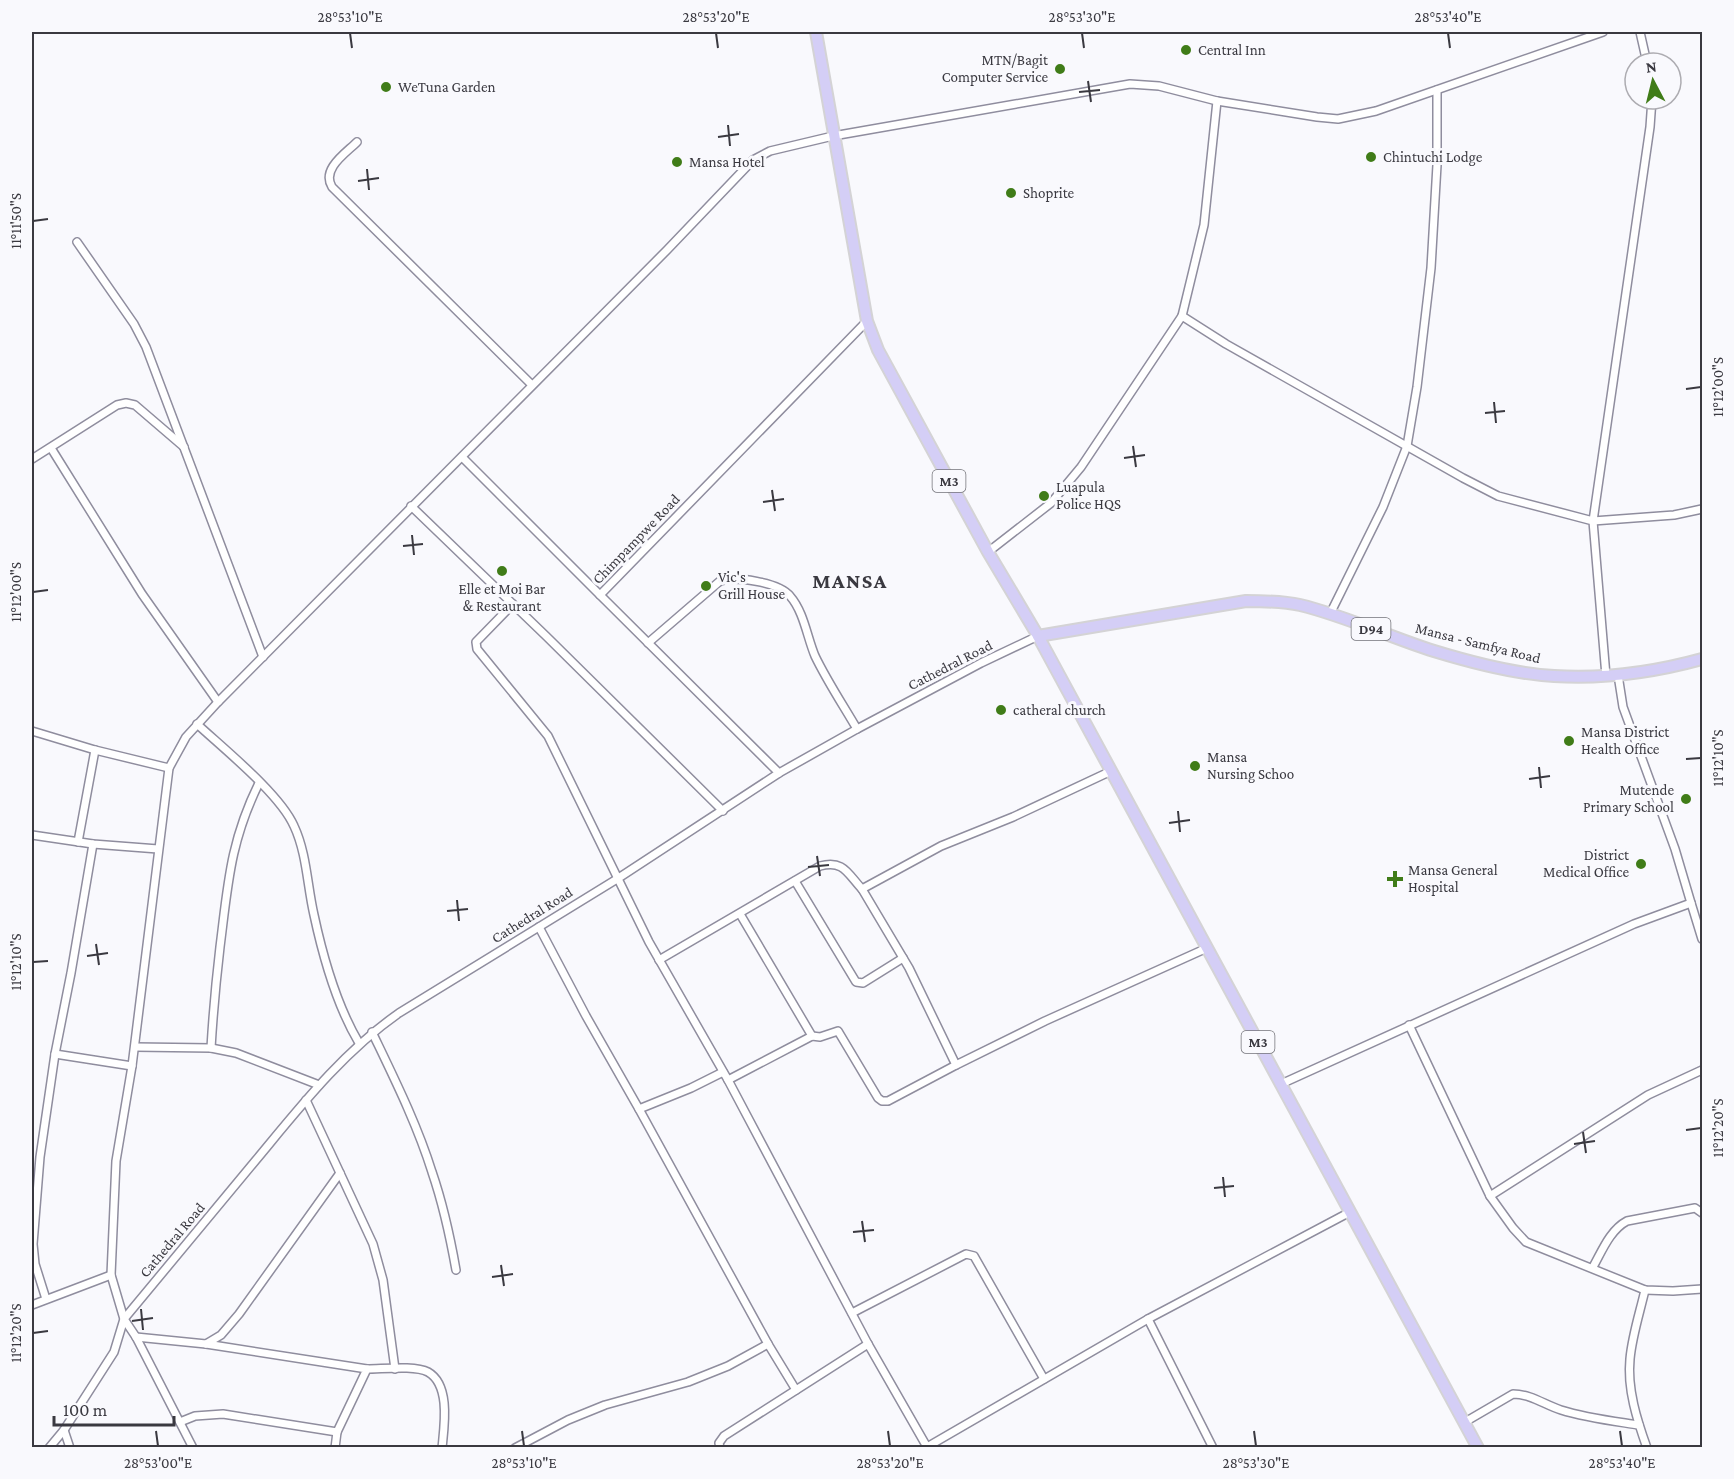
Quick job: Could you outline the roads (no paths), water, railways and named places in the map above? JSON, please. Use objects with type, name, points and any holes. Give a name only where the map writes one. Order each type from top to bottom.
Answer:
[{"type":"main road","name":"M3","points":[[816,32],[867,321],[878,350],[988,552],[1038,636],[1109,772],[1478,1448]]},
{"type":"main road","name":"Mansa - Samfya Road","points":[[1038,636],[1246,601],[1271,601],[1298,605],[1330,614],[1434,651],[1551,676],[1618,675],[1702,659]]},
{"type":"street","points":[[193,1448],[136,1337],[124,1319],[111,1275],[116,1161],[135,1047],[169,768],[186,737],[218,702],[667,250],[753,160],[770,151],[833,136],[1130,84],[1159,86],[1217,101],[1338,119],[1376,111],[1603,32]]},
{"type":"street","points":[[1640,32],[1644,51]]},
{"type":"street","points":[[1330,614],[1383,507],[1407,446],[1417,387],[1431,268],[1437,165],[1437,90]]},
{"type":"street","points":[[988,552],[1051,503],[1081,467],[1182,316],[1204,225],[1217,101]]},
{"type":"street","points":[[1606,676],[1593,521],[1651,111]]},
{"type":"street","points":[[357,142],[332,167],[328,174],[328,182],[532,385]]},
{"type":"street","points":[[77,242],[134,324],[146,346],[263,657]]},
{"type":"street","points":[[1182,316],[1226,344],[1498,496],[1593,521],[1674,515],[1702,509]]},
{"type":"street","name":"Chimpampwe Road","points":[[779,773],[600,595],[867,321]]},
{"type":"street","points":[[32,459],[117,405],[126,403],[135,405],[186,449]]},
{"type":"street","points":[[51,448],[142,594],[218,702]]},
{"type":"street","points":[[462,457],[600,595]]},
{"type":"street","points":[[411,506],[723,811]]},
{"type":"street","points":[[648,643],[720,580],[731,578],[779,587],[790,594],[799,610],[815,655],[857,729]]},
{"type":"street","points":[[513,604],[476,642],[475,646],[548,736],[659,960],[728,1080],[868,1344],[926,1447],[1148,1319],[1350,1212]]},
{"type":"street","name":"Cathedral Road","points":[[124,1319],[306,1100],[372,1032],[399,1013],[617,879],[779,773],[981,663],[1038,636]]},
{"type":"street","points":[[1618,675],[1623,707],[1675,849],[1702,939]]},
{"type":"street","points":[[197,724],[279,802],[294,824],[300,842],[314,915],[337,998],[349,1027],[359,1043]]},
{"type":"street","points":[[32,731],[95,750],[169,768]]},
{"type":"street","points":[[78,842],[95,750]]},
{"type":"street","points":[[862,889],[941,846],[1013,817],[1109,772]]},
{"type":"street","points":[[211,1048],[213,997],[229,869],[244,817],[260,783]]},
{"type":"street","points":[[32,835],[93,844],[158,849]]},
{"type":"street","points":[[46,1299],[35,1264],[34,1225],[40,1157],[55,1054],[93,844]]},
{"type":"street","points":[[659,960],[820,866],[840,865],[862,889],[903,958],[956,1065]]},
{"type":"street","points":[[795,881],[856,982],[863,983],[903,958]]},
{"type":"street","points":[[1281,1084],[1634,924],[1690,903]]},
{"type":"street","points":[[740,914],[812,1036]]},
{"type":"street","points":[[539,927],[585,1016],[796,1390]]},
{"type":"street","points":[[728,1080],[812,1036],[820,1037],[836,1031],[840,1032],[882,1101],[888,1101],[1045,1021],[1207,948]]},
{"type":"street","points":[[1409,1025],[1490,1196],[1526,1242],[1593,1267],[1645,1290],[1702,1289]]},
{"type":"street","points":[[372,1032],[432,1170],[447,1224],[456,1270]]},
{"type":"street","points":[[135,1047],[211,1048],[236,1053],[319,1085]]},
{"type":"street","points":[[55,1054],[132,1066]]},
{"type":"street","points":[[1490,1196],[1648,1095],[1702,1070]]},
{"type":"street","points":[[639,1109],[692,1088],[723,1071]]},
{"type":"street","points":[[306,1100],[373,1244],[383,1280],[395,1369]]},
{"type":"street","points":[[206,1344],[221,1335],[239,1314],[340,1173]]},
{"type":"street","points":[[1593,1267],[1614,1230],[1627,1221],[1695,1209],[1702,1213]]},
{"type":"street","points":[[852,1313],[970,1254],[974,1256],[1044,1379]]},
{"type":"street","points":[[32,1305],[111,1275]]},
{"type":"street","points":[[1645,1290],[1630,1359],[1630,1383],[1639,1425],[1647,1448]]},
{"type":"street","points":[[49,1448],[64,1430],[114,1352],[124,1319]]},
{"type":"street","points":[[1148,1319],[1213,1448]]},
{"type":"street","points":[[136,1337],[206,1344],[367,1369],[422,1370],[434,1377],[445,1406],[442,1448]]},
{"type":"street","points":[[515,1448],[578,1416],[688,1382],[728,1366],[768,1344]]},
{"type":"street","points":[[720,1448],[719,1443],[724,1436],[868,1344]]},
{"type":"street","points":[[335,1448],[337,1432],[367,1369]]},
{"type":"street","points":[[1465,1422],[1513,1394],[1520,1394],[1572,1413],[1639,1425]]},
{"type":"street","points":[[180,1422],[195,1416],[223,1414],[337,1432]]},
{"type":"street","points":[[64,1430],[70,1448]]},
{"type":"place","name":"Central Inn","points":[[1186,50]]},
{"type":"place","name":"MTN/Bagit Computer Service","points":[[1060,69]]},
{"type":"place","name":"WeTuna Garden","points":[[386,87]]},
{"type":"place","name":"Chintuchi Lodge","points":[[1371,157]]},
{"type":"place","name":"Mansa Hotel","points":[[677,162]]},
{"type":"place","name":"Shoprite","points":[[1011,193]]},
{"type":"place","name":"Luapula Police HQS","points":[[1044,496]]},
{"type":"place","name":"Elle et Moi Bar & Restaurant","points":[[502,571]]},
{"type":"place","name":"Vic's Grill House","points":[[706,586]]},
{"type":"place","name":"catheral church","points":[[1001,710]]},
{"type":"place","name":"Mansa District Health Office","points":[[1569,741]]},
{"type":"place","name":"Mansa Nursing Schoo","points":[[1195,766]]},
{"type":"place","name":"Mutende Primary School","points":[[1686,799]]},
{"type":"place","name":"District Medical Office","points":[[1641,864]]},
{"type":"place","name":"Mansa General Hospital","points":[[1395,879]]},
{"type":"district","name":"MANSA","points":[[850,581]]}]
